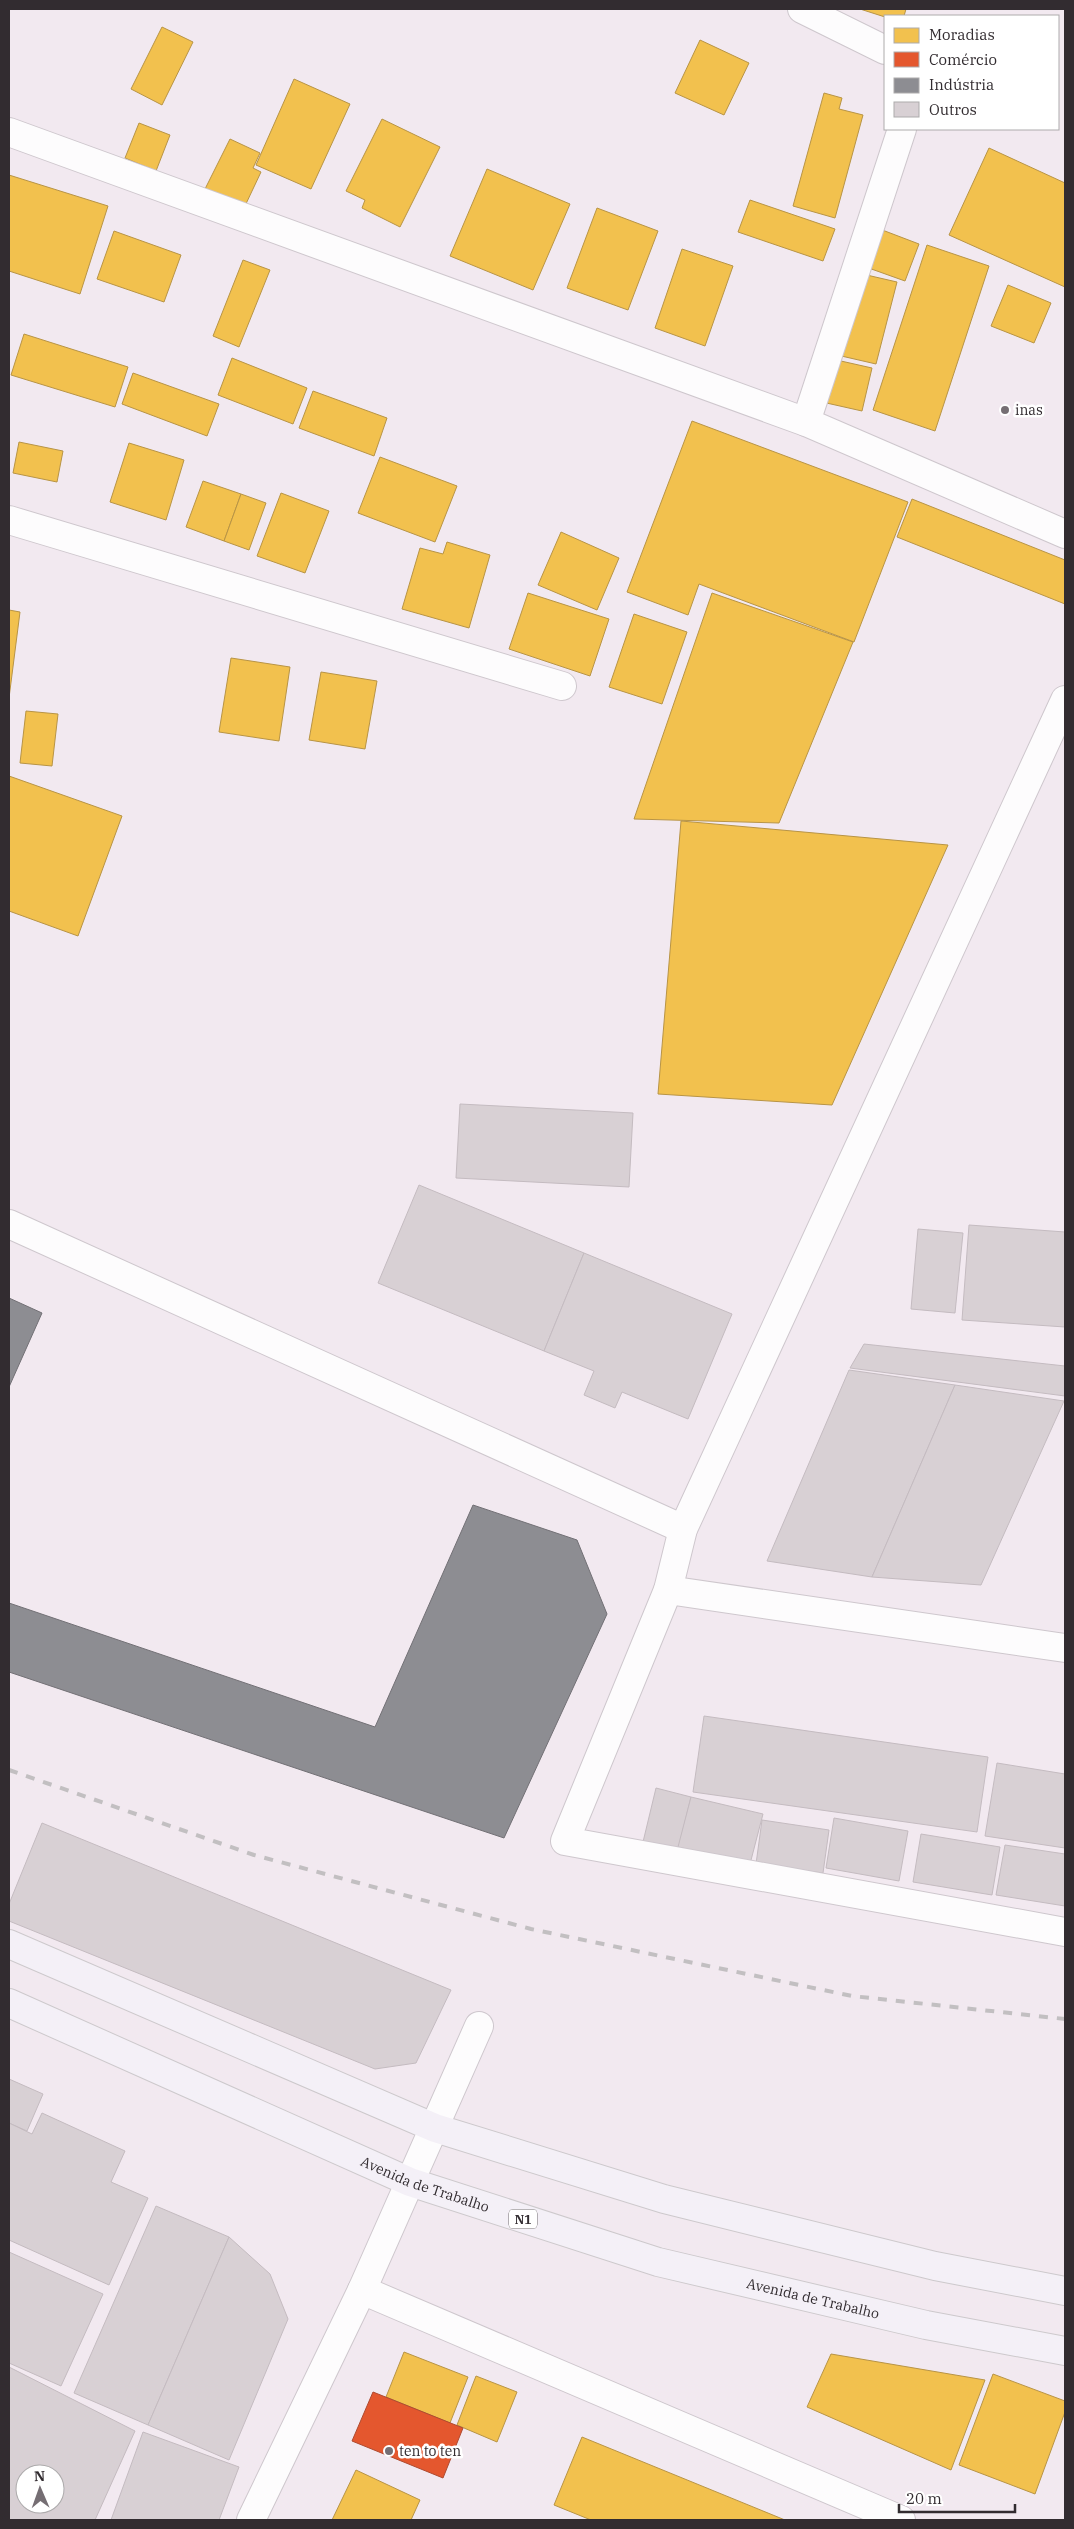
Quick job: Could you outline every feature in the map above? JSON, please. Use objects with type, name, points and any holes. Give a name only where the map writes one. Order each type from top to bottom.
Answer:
[{"type":"highway","points":[[9,1944],[435,2128],[664,2199],[935,2266],[1065,2291]]},
{"type":"highway","name":"Avenida de Trabalho","points":[[9,2003],[410,2182],[658,2262],[926,2325],[1065,2351]]},
{"type":"street","points":[[802,9],[884,50]]},
{"type":"street","points":[[806,422],[902,130]]},
{"type":"street","points":[[9,132],[806,422],[1065,534]]},
{"type":"street","points":[[9,520],[562,686]]},
{"type":"street","points":[[1065,700],[683,1529],[668,1590],[564,1841],[1065,1932]]},
{"type":"street","points":[[9,1224],[683,1529]]},
{"type":"street","points":[[668,1590],[1065,1648]]},
{"type":"street","points":[[251,2520],[362,2290],[479,2026]]},
{"type":"street","points":[[362,2290],[888,2518]]},
{"type":"building: Moradias","points":[[860,9],[906,9],[904,15],[884,15],[884,17]]},
{"type":"building: Moradias","points":[[162,27],[193,42],[162,105],[131,89]]},
{"type":"building: Moradias","points":[[700,40],[749,63],[724,115],[675,93]]},
{"type":"building: Moradias","points":[[294,79],[350,104],[311,189],[256,165]]},
{"type":"building: Moradias","points":[[824,93],[842,98],[839,109],[863,115],[835,218],[793,206]]},
{"type":"building: Moradias","points":[[382,119],[440,147],[400,227],[362,208],[365,200],[346,191]]},
{"type":"building: Moradias","points":[[139,123],[170,135],[156,171],[125,158]]},
{"type":"building: Moradias","points":[[230,139],[260,153],[253,168],[261,172],[244,208],[205,189]]},
{"type":"building: Moradias","points":[[989,148],[1065,183],[1065,287],[949,235]]},
{"type":"building: Moradias","points":[[487,169],[570,204],[533,290],[450,256]]},
{"type":"building: Moradias","points":[[9,175],[108,206],[80,294],[9,271]]},
{"type":"building: Moradias","points":[[750,200],[835,229],[823,261],[738,232]]},
{"type":"building: Moradias","points":[[597,208],[658,231],[628,310],[567,288]]},
{"type":"building: Moradias","points":[[877,228],[919,244],[905,281],[863,266]]},
{"type":"building: Moradias","points":[[114,231],[181,255],[164,302],[97,279]]},
{"type":"building: Moradias","points":[[927,245],[989,266],[935,431],[873,410]]},
{"type":"building: Moradias","points":[[682,249],[733,266],[705,346],[655,328]]},
{"type":"building: Moradias","points":[[243,260],[270,270],[239,347],[213,336]]},
{"type":"building: Moradias","points":[[858,273],[897,282],[876,364],[837,355]]},
{"type":"building: Moradias","points":[[1008,285],[1051,303],[1034,343],[991,326]]},
{"type":"building: Moradias","points":[[24,334],[128,367],[115,407],[11,375]]},
{"type":"building: Moradias","points":[[232,358],[307,388],[293,424],[218,395]]},
{"type":"building: Moradias","points":[[832,359],[872,368],[862,411],[822,402]]},
{"type":"building: Moradias","points":[[133,373],[219,404],[207,436],[122,404]]},
{"type":"building: Moradias","points":[[313,391],[387,418],[374,456],[299,428]]},
{"type":"building: Moradias","points":[[692,421],[908,502],[854,642],[699,584],[688,615],[627,592]]},
{"type":"building: Moradias","points":[[19,442],[63,451],[57,482],[13,473]]},
{"type":"building: Moradias","points":[[129,443],[184,460],[166,520],[110,502]]},
{"type":"building: Moradias","points":[[380,457],[457,486],[435,542],[358,513]]},
{"type":"building: Moradias","points":[[203,481],[241,494],[224,541],[186,527]]},
{"type":"building: Moradias","points":[[281,493],[329,511],[305,573],[257,556]]},
{"type":"building: Moradias","points":[[241,494],[266,503],[249,550],[224,541]]},
{"type":"building: Moradias","points":[[912,499],[1065,560],[1065,604],[897,537]]},
{"type":"building: Moradias","points":[[561,532],[619,558],[597,610],[538,585]]},
{"type":"building: Moradias","points":[[447,542],[490,555],[469,628],[402,609],[420,548],[443,554]]},
{"type":"building: Moradias","points":[[528,593],[609,619],[590,676],[509,649]]},
{"type":"building: Moradias","points":[[712,593],[853,642],[779,823],[634,819]]},
{"type":"building: Moradias","points":[[9,610],[20,612],[9,698]]},
{"type":"building: Moradias","points":[[634,614],[687,632],[662,704],[609,687]]},
{"type":"building: Moradias","points":[[231,658],[290,667],[279,741],[219,732]]},
{"type":"building: Moradias","points":[[321,672],[377,681],[365,749],[309,740]]},
{"type":"building: Moradias","points":[[26,711],[58,714],[52,766],[20,763]]},
{"type":"building: Moradias","points":[[9,776],[122,816],[78,936],[9,911]]},
{"type":"building: Moradias","points":[[681,821],[948,845],[832,1105],[658,1094]]},
{"type":"building: Moradias","points":[[404,2352],[468,2377],[450,2423],[386,2397]]},
{"type":"building: Moradias","points":[[831,2354],[985,2380],[951,2470],[807,2407]]},
{"type":"building: Moradias","points":[[993,2374],[1065,2401],[1065,2412],[1035,2494],[959,2465]]},
{"type":"building: Moradias","points":[[476,2376],[517,2392],[497,2442],[457,2425]]},
{"type":"building: Moradias","points":[[582,2437],[785,2520],[591,2520],[554,2505]]},
{"type":"building: Moradias","points":[[356,2470],[420,2500],[411,2520],[332,2520]]},
{"type":"building: Comércio","points":[[373,2392],[463,2428],[443,2478],[352,2441]]},
{"type":"building: Indústria","points":[[9,1298],[42,1313],[9,1387]]},
{"type":"building: Indústria","points":[[473,1505],[577,1540],[607,1614],[504,1838],[9,1672],[9,1603],[375,1727]]},
{"type":"building: Outros","points":[[460,1104],[633,1113],[629,1187],[456,1178]]},
{"type":"building: Outros","points":[[419,1185],[584,1253],[544,1351],[378,1283]]},
{"type":"building: Outros","points":[[969,1225],[1065,1232],[1065,1327],[962,1320]]},
{"type":"building: Outros","points":[[918,1229],[963,1233],[955,1313],[911,1309]]},
{"type":"building: Outros","points":[[584,1253],[732,1314],[688,1419],[622,1392],[615,1408],[584,1395],[594,1371],[544,1351]]},
{"type":"building: Outros","points":[[864,1344],[1065,1366],[1065,1396],[850,1368]]},
{"type":"building: Outros","points":[[849,1370],[955,1385],[872,1577],[767,1561]]},
{"type":"building: Outros","points":[[955,1385],[1064,1401],[981,1585],[872,1577]]},
{"type":"building: Outros","points":[[704,1716],[988,1757],[977,1832],[693,1792]]},
{"type":"building: Outros","points":[[997,1763],[1065,1774],[1065,1848],[985,1836]]},
{"type":"building: Outros","points":[[656,1788],[691,1797],[678,1850],[643,1842]]},
{"type":"building: Outros","points":[[691,1797],[763,1814],[750,1864],[678,1847]]},
{"type":"building: Outros","points":[[834,1818],[908,1831],[899,1881],[826,1868]]},
{"type":"building: Outros","points":[[762,1820],[829,1830],[823,1873],[756,1864]]},
{"type":"building: Outros","points":[[42,1823],[451,1990],[416,2063],[375,2069],[9,1921],[9,1904]]},
{"type":"building: Outros","points":[[921,1834],[1000,1847],[992,1895],[913,1882]]},
{"type":"building: Outros","points":[[1005,1845],[1065,1854],[1065,1906],[996,1895]]},
{"type":"building: Outros","points":[[9,2079],[43,2094],[27,2131],[9,2123]]},
{"type":"building: Outros","points":[[42,2113],[125,2151],[111,2182],[148,2198],[109,2285],[9,2240],[9,2123],[32,2134]]},
{"type":"building: Outros","points":[[156,2206],[229,2237],[148,2425],[74,2393]]},
{"type":"building: Outros","points":[[229,2237],[270,2274],[288,2319],[229,2460],[148,2425]]},
{"type":"building: Outros","points":[[9,2252],[103,2294],[61,2386],[9,2363]]},
{"type":"building: Outros","points":[[9,2367],[135,2431],[95,2520],[9,2520]]},
{"type":"building: Outros","points":[[143,2432],[239,2467],[219,2520],[111,2520]]},
{"type":"railway","points":[[9,1770],[254,1855],[531,1929],[852,1996],[1065,2019]]},
{"type":"place","name":"inas","points":[[1005,410]]},
{"type":"place","name":"ten to ten","points":[[389,2451]]}]
